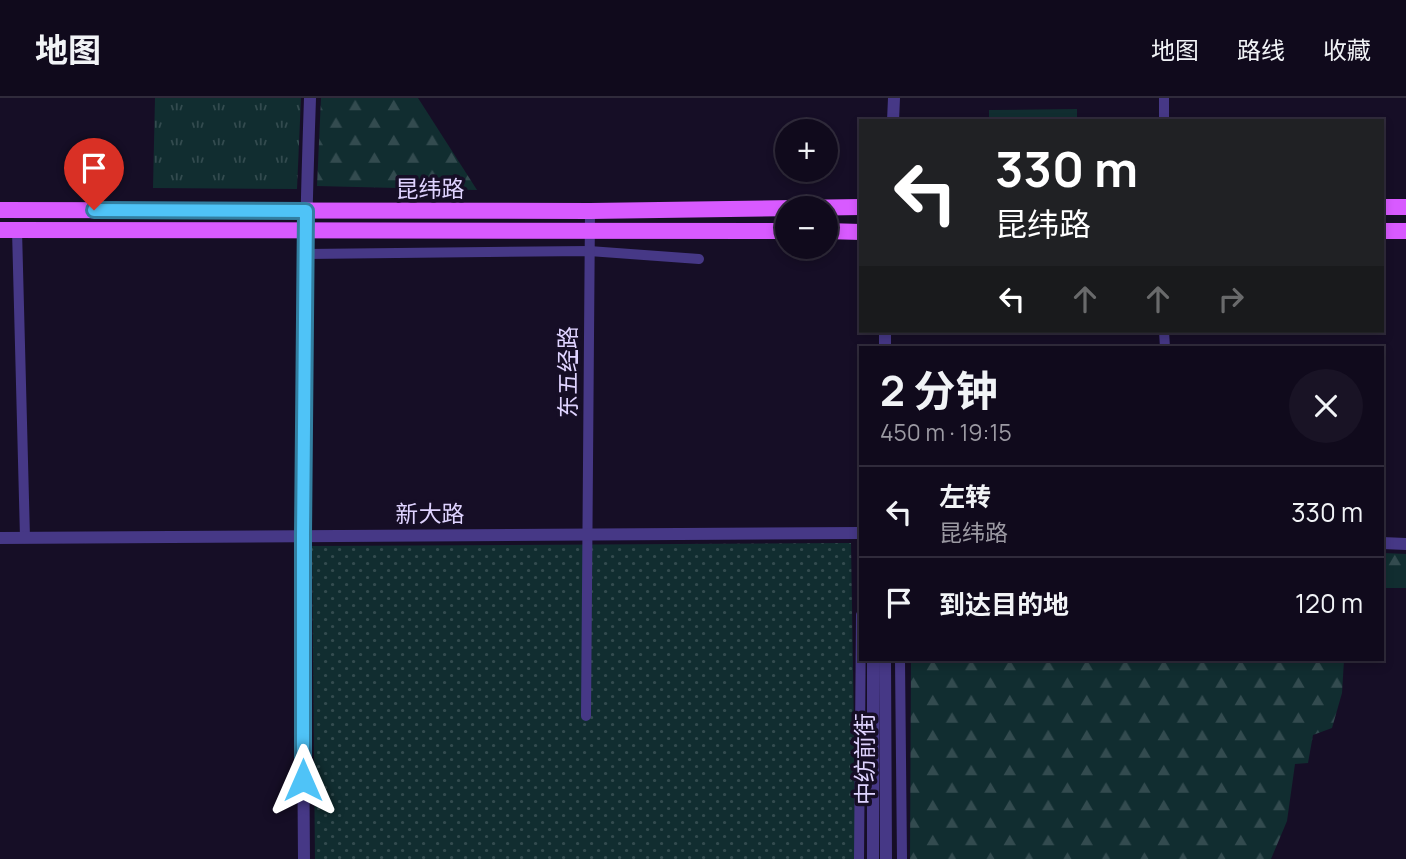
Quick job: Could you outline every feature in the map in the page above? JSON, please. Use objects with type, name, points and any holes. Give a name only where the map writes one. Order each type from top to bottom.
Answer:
[{"type":"main road","points":[[1384,207],[1406,206]]},
{"type":"main road","name":"昆纬路","points":[[0,210],[590,211],[859,207]]},
{"type":"main road","name":"昆纬路","points":[[8,230],[775,231]]},
{"type":"main road","points":[[838,231],[859,232]]},
{"type":"main road","points":[[1384,231],[1406,231]]},
{"type":"street","points":[[304,859],[303,535],[306,211],[310,98]]},
{"type":"street","points":[[893,119],[894,98]]},
{"type":"street","points":[[1164,98],[1164,119]]},
{"type":"street","name":"东五经路","points":[[586,716],[590,211]]},
{"type":"street","points":[[8,230],[25,538]]},
{"type":"street","points":[[306,254],[589,251],[699,259]]},
{"type":"street","name":"新大路","points":[[0,538],[859,533]]},
{"type":"street","points":[[1384,543],[1406,544]]},
{"type":"street","points":[[859,859],[861,661]]},
{"type":"street","points":[[873,661],[873,859]]},
{"type":"street","name":"中纺前街","points":[[885,661],[886,859]]},
{"type":"street","points":[[900,661],[902,859]]},
{"type":"green space","points":[[155,98],[301,98],[297,189],[153,188]]},
{"type":"green space","points":[[321,98],[418,98],[477,190],[317,186]]},
{"type":"green space","points":[[1077,109],[1077,119],[989,119],[989,110]]},
{"type":"green space","points":[[851,543],[856,859],[315,859],[312,546]]},
{"type":"green space","points":[[1384,553],[1406,554],[1406,588],[1384,588]]},
{"type":"green space","points":[[911,661],[1344,661],[1342,693],[1332,728],[1313,735],[1308,763],[1295,764],[1287,821],[1271,859],[910,859]]},
{"type":"route","points":[[94,210],[306,211],[303,780]]}]
